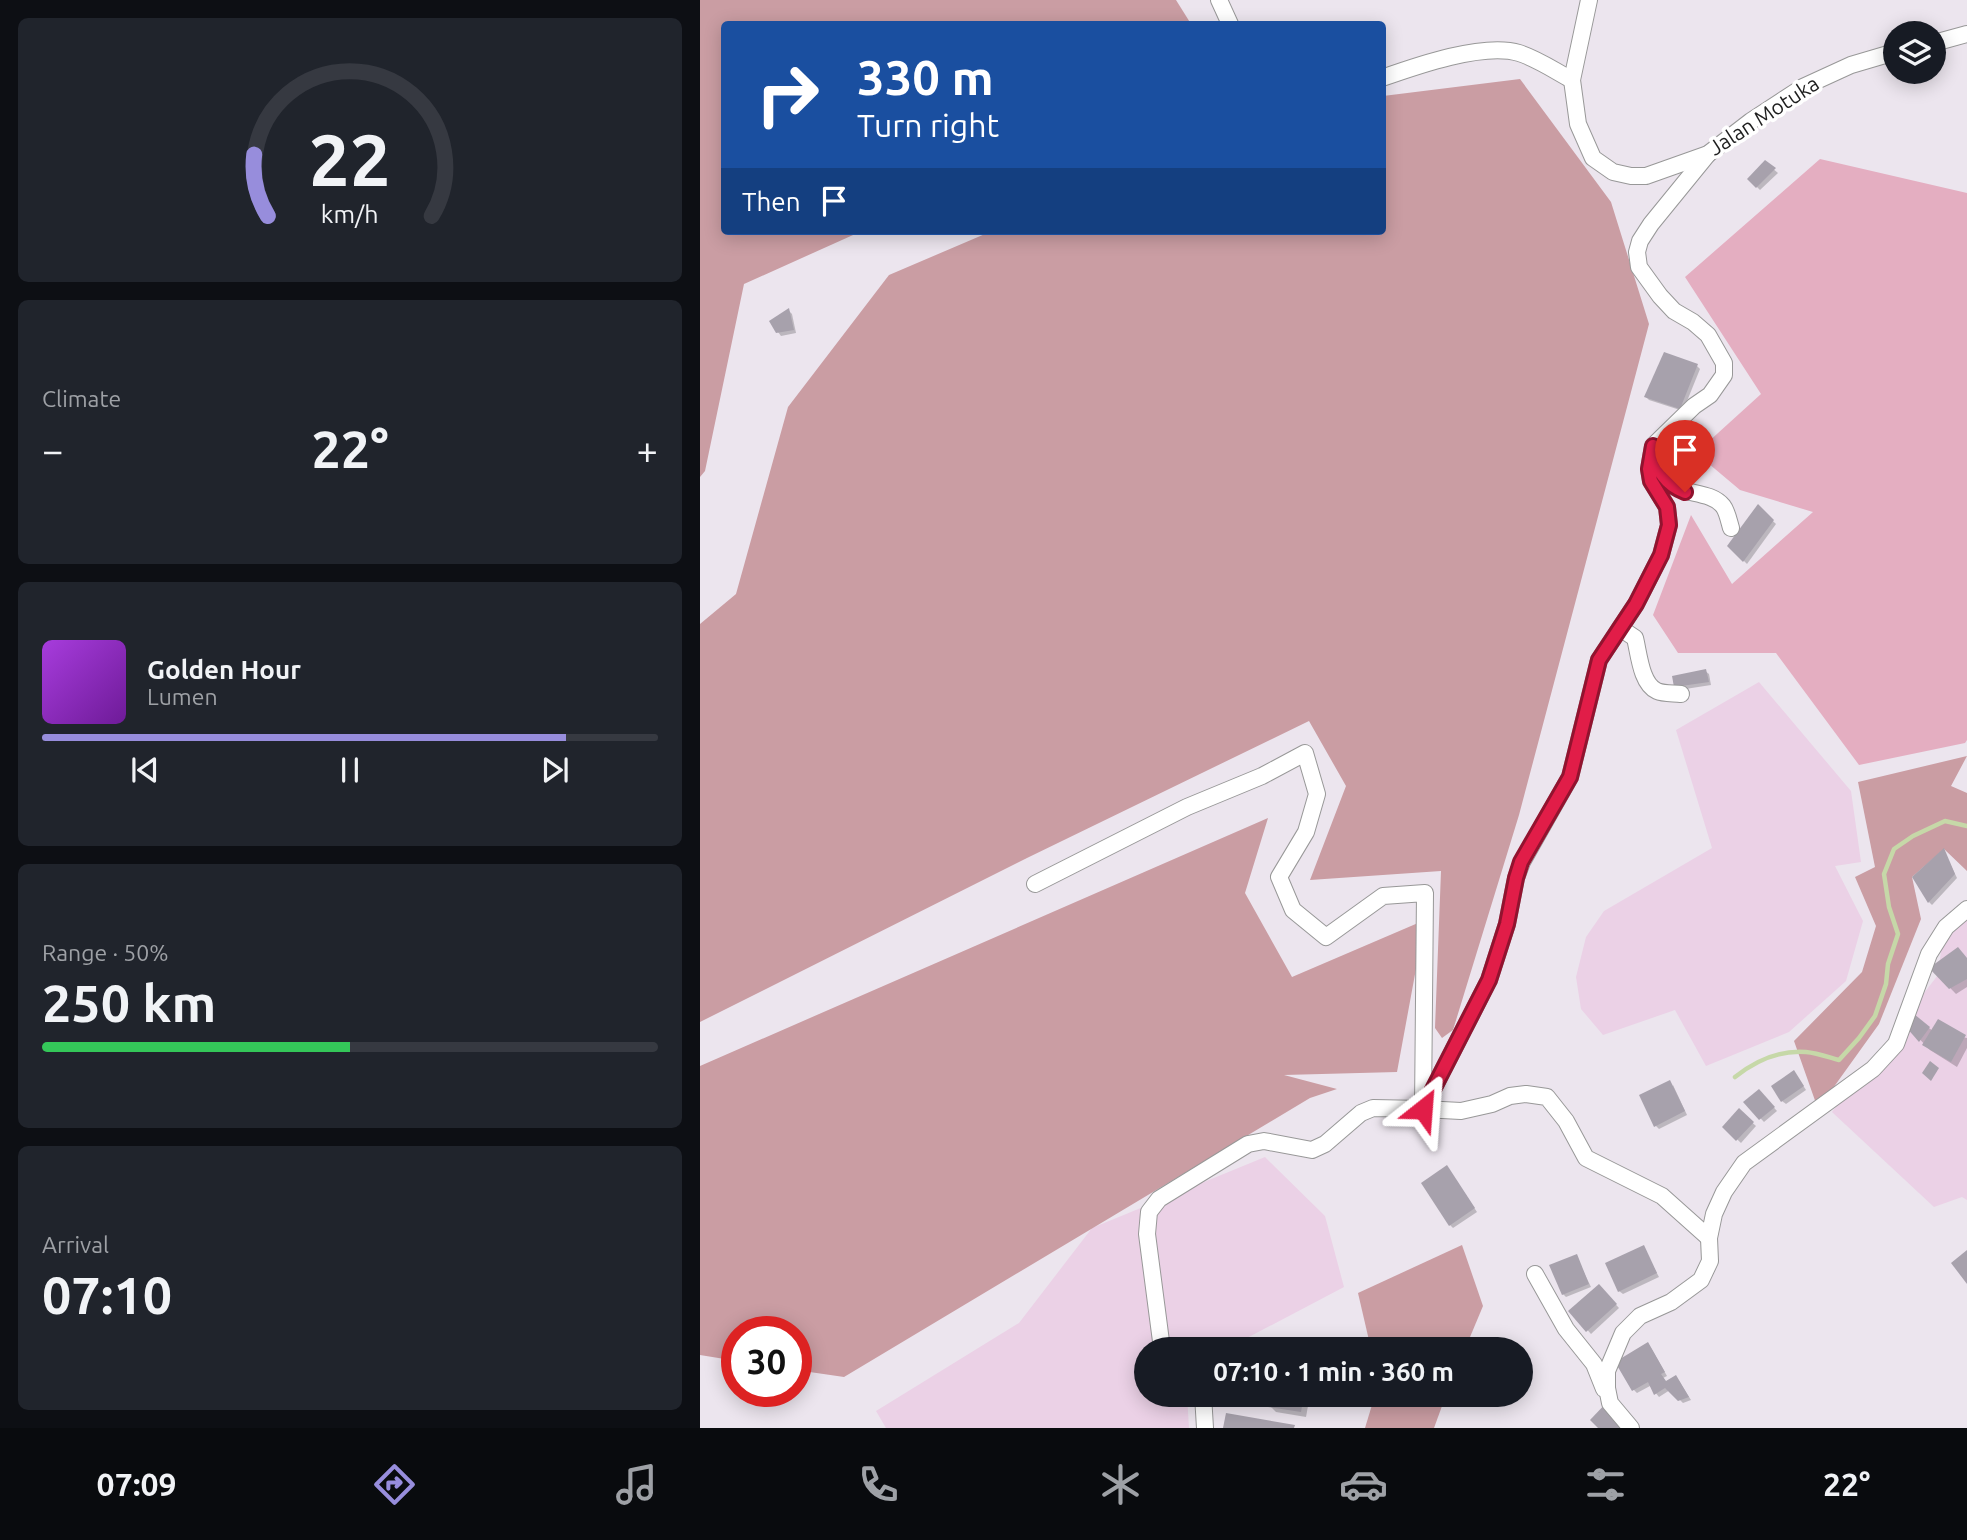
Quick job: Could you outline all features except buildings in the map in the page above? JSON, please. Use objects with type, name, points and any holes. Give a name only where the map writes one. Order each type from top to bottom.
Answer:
[{"type":"street","points":[[1219,0],[1229,21]]},
{"type":"street","name":"Jalan Motuka","points":[[1589,0],[1572,80],[1578,124],[1589,152],[1602,166],[1631,176],[1646,176],[1708,154],[1751,121],[1803,87],[1851,65],[1883,56]]},
{"type":"street","points":[[1946,40],[1967,34]]},
{"type":"street","points":[[1386,77],[1430,61],[1462,54],[1505,50],[1534,59],[1572,80]]},
{"type":"street","points":[[1423,1109],[1489,980],[1507,924],[1521,862],[1570,777],[1599,660],[1646,587],[1661,555],[1669,525],[1667,507],[1651,481],[1649,469],[1653,446],[1710,394],[1724,375],[1724,363],[1708,335],[1674,311],[1660,296],[1639,267],[1637,252],[1640,241],[1651,224],[1708,154]]},
{"type":"street","points":[[1653,446],[1655,462],[1666,480],[1674,488],[1706,497],[1723,506],[1731,528]]},
{"type":"street","points":[[1620,628],[1635,638],[1642,668],[1656,691],[1681,694]]},
{"type":"street","points":[[1035,884],[1187,807],[1262,776],[1305,753],[1317,794],[1306,832],[1279,877],[1293,910],[1326,937],[1383,896],[1425,893],[1423,1109]]},
{"type":"street","points":[[1609,1403],[1607,1371],[1623,1333],[1640,1317],[1671,1302],[1701,1280],[1710,1261],[1709,1238],[1714,1214],[1724,1192],[1744,1163],[1873,1069],[1896,1044],[1929,954],[1946,927],[1967,909]]},
{"type":"street","points":[[1160,1337],[1147,1234],[1149,1212],[1159,1199],[1248,1144],[1264,1141],[1312,1150],[1325,1144],[1361,1113],[1373,1108],[1461,1111],[1492,1104],[1510,1096],[1526,1094],[1547,1097],[1566,1122],[1586,1158],[1662,1196],[1709,1238]]},
{"type":"street","points":[[1535,1275],[1566,1329],[1594,1364],[1609,1403],[1631,1428]]},
{"type":"street","points":[[1204,1407],[1205,1428]]},
{"type":"shaded area","points":[[700,0],[1176,0],[1189,21],[721,21],[721,235],[853,235],[744,284],[705,471],[700,477]]},
{"type":"shaded area","points":[[1520,79],[1611,202],[1649,324],[1519,815],[1453,1030],[1442,1038],[1435,1028],[1441,871],[1310,880],[1346,786],[1309,721],[1027,858],[700,1022],[700,624],[736,594],[788,407],[889,275],[983,235],[1386,235],[1386,96]]},
{"type":"shaded area","points":[[1820,159],[1967,193],[1967,740],[1965,743],[1859,765],[1776,653],[1678,653],[1653,615],[1691,515],[1732,584],[1813,512],[1740,490],[1696,453],[1761,394],[1685,277]]},
{"type":"shaded area","points":[[1759,682],[1851,791],[1861,862],[1835,866],[1863,921],[1846,981],[1789,1032],[1706,1066],[1675,1010],[1603,1035],[1581,1009],[1576,977],[1586,937],[1604,911],[1712,848],[1676,730]]},
{"type":"shaded area","points":[[1967,756],[1951,786],[1967,793],[1967,871],[1944,849],[1912,877],[1921,919],[1879,1024],[1818,1109],[1794,1041],[1862,972],[1876,926],[1855,877],[1875,867],[1858,782]]},
{"type":"shaded area","points":[[1268,818],[1245,893],[1292,977],[1425,920],[1397,1072],[1284,1075],[1337,1089],[1310,1098],[844,1377],[812,1372],[812,1316],[721,1316],[721,1358],[700,1355],[700,1066]]},
{"type":"shaded area","points":[[1967,908],[1967,1200],[1962,1197],[1934,1207],[1832,1112],[1938,975],[1942,943]]},
{"type":"shaded area","points":[[1265,1157],[1325,1216],[1344,1287],[1249,1337],[1134,1337],[1134,1407],[1188,1407],[1189,1428],[886,1428],[876,1411],[1019,1323],[1092,1228]]},
{"type":"shaded area","points":[[1462,1245],[1483,1306],[1470,1337],[1368,1337],[1358,1293]]},
{"type":"shaded area","points":[[1371,1407],[1442,1407],[1434,1428],[1365,1428]]},
{"type":"waterway","points":[[1735,1077],[1759,1062],[1787,1053],[1810,1053],[1839,1060],[1875,1016],[1886,984],[1888,964],[1898,934],[1889,907],[1884,874],[1894,849],[1913,836],[1945,821],[1967,826]]},
{"type":"route","points":[[1423,1109],[1489,980],[1507,924],[1521,862],[1570,777],[1599,660],[1636,604],[1661,555],[1669,525],[1667,507],[1651,481],[1649,469],[1653,446],[1660,473],[1674,488],[1685,492]]}]
